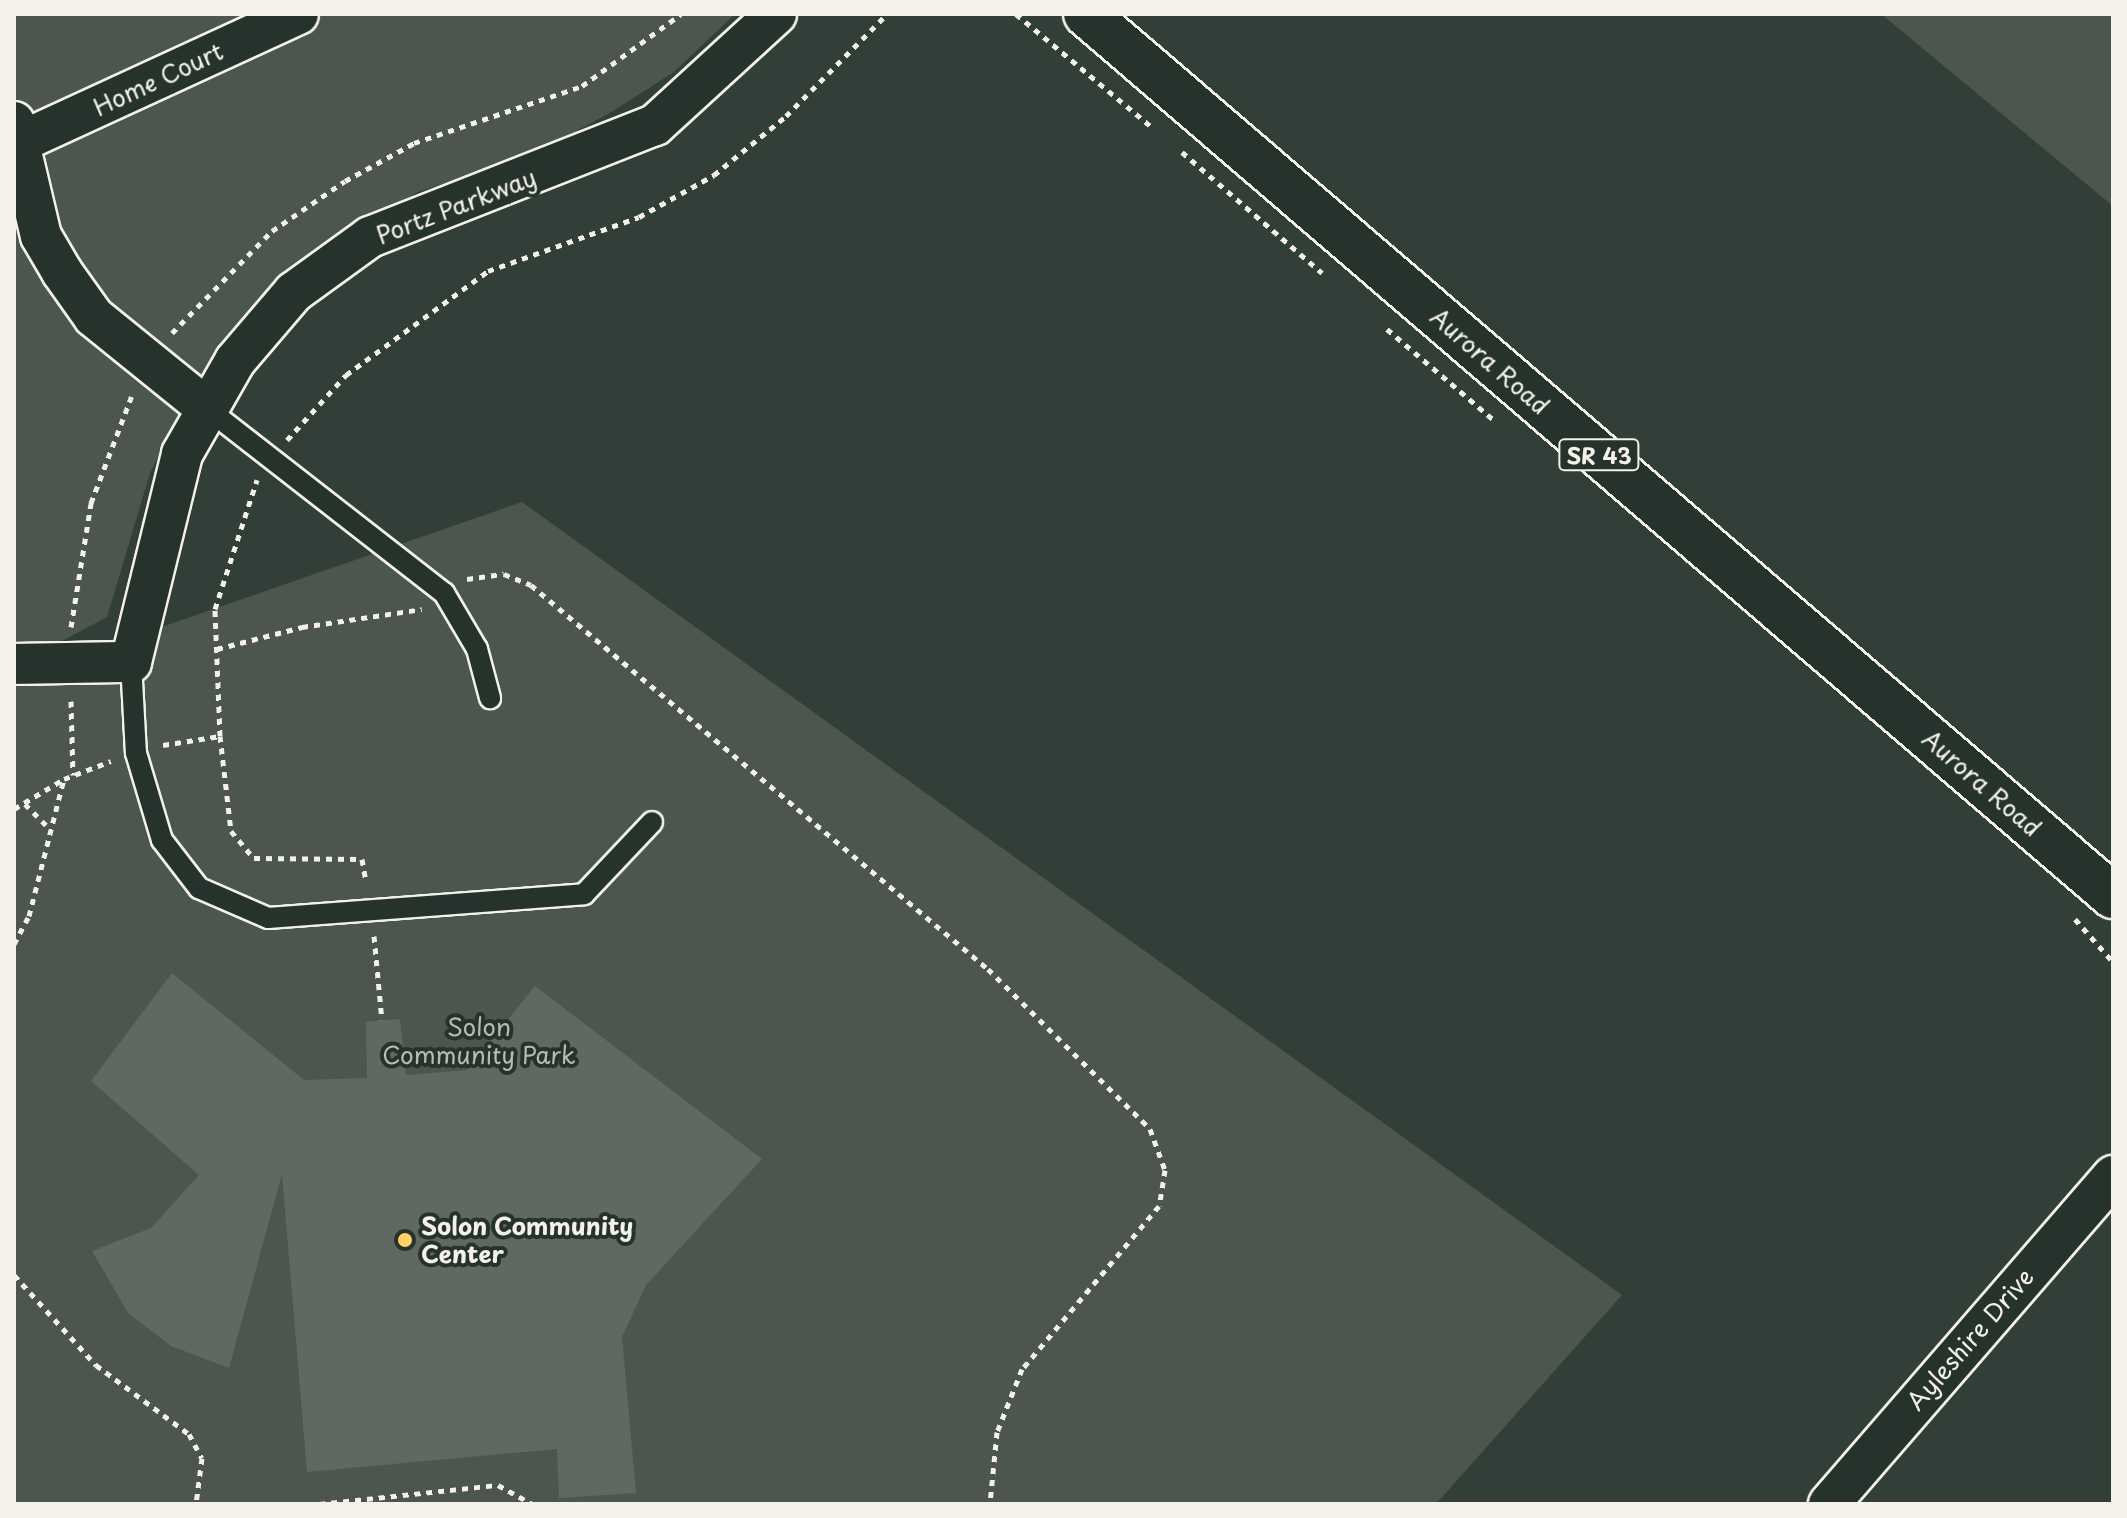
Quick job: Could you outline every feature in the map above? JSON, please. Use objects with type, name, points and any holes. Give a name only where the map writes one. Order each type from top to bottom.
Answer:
[{"type":"main road","name":"Aurora Road","points":[[1086,14],[2113,896]]},
{"type":"street","name":"Home Court","points":[[16,133],[298,14]]},
{"type":"street","name":"Portz Parkway","points":[[131,662],[182,454],[205,407],[294,292],[370,237],[655,125],[776,14]]},
{"type":"street","points":[[16,133],[41,236],[78,295],[94,317],[205,407]]},
{"type":"street","points":[[14,664],[131,662]]},
{"type":"street","name":"Ayleshire Drive","points":[[1829,1504],[2113,1176]]},
{"type":"lane","points":[[205,407],[444,593],[472,637],[490,698]]},
{"type":"lane","points":[[131,662],[136,753],[162,840],[199,888],[268,918],[584,894],[652,822]]},
{"type":"path","points":[[167,340],[228,271],[304,206],[414,143],[582,86],[681,14]]},
{"type":"path","points":[[277,450],[346,375],[488,271],[639,217],[714,175],[796,107],[887,14]]},
{"type":"path","points":[[70,639],[91,503],[136,390]]},
{"type":"path","points":[[261,473],[219,588],[217,649],[220,736],[231,831],[254,858],[362,859],[367,886]]},
{"type":"path","points":[[455,585],[504,574],[531,585],[1016,994],[1150,1129],[1165,1170],[1159,1206],[1022,1369],[997,1432],[990,1504]]},
{"type":"path","points":[[217,649],[302,627],[398,618],[435,600]]},
{"type":"path","points":[[71,688],[73,775]]},
{"type":"path","points":[[166,744],[220,736]]},
{"type":"path","points":[[14,809],[64,779],[107,762]]},
{"type":"path","points":[[14,944],[29,916],[47,826],[64,779]]},
{"type":"path","points":[[25,804],[47,826]]},
{"type":"path","points":[[374,941],[382,1020]]},
{"type":"path","points":[[14,1275],[96,1365],[189,1434],[202,1458],[196,1504]]},
{"type":"path","points":[[319,1504],[498,1485],[532,1504]]},
{"type":"green space","points":[[14,14],[735,14],[674,72],[608,114],[533,154],[418,192],[290,272],[241,320],[194,386],[150,473],[107,617],[62,641],[14,642]]},
{"type":"green space","points":[[1881,14],[2113,14],[2113,206]]},
{"type":"green space","name":"Solon Community Park","points":[[522,502],[1622,1295],[1436,1504],[14,1504],[14,665],[58,663]]},
{"type":"building","name":"Solon Community Center","points":[[172,973],[304,1080],[367,1078],[366,1022],[400,1019],[406,1075],[467,1070],[535,986],[762,1159],[646,1285],[622,1337],[636,1493],[559,1498],[557,1449],[307,1472],[282,1174],[229,1368],[171,1346],[128,1313],[92,1251],[151,1228],[199,1175],[91,1081]]},
{"type":"place","name":"Solon Community Center","points":[[405,1240]]}]
